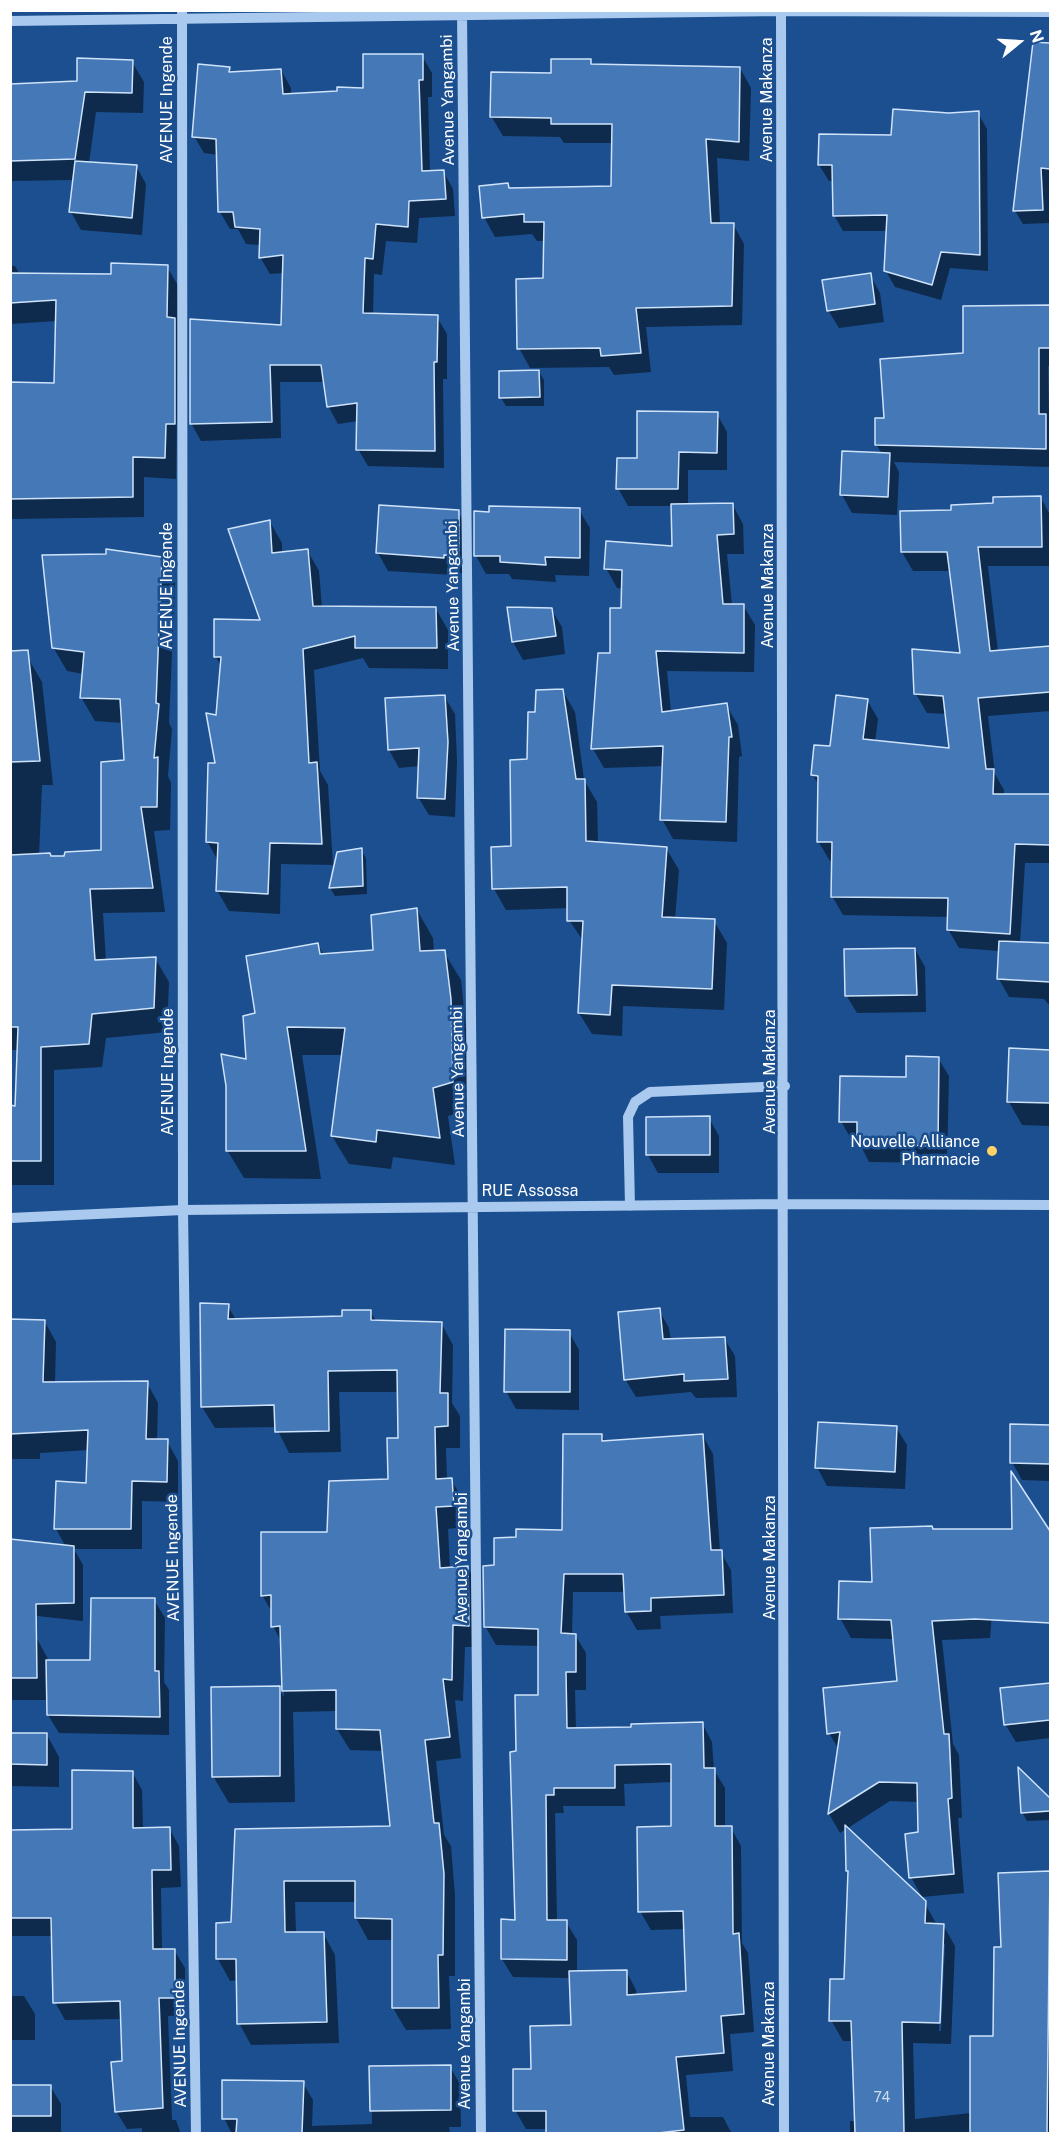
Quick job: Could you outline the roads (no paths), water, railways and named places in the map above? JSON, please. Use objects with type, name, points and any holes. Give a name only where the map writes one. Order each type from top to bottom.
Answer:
[{"type":"street","name":"Avenue Makanza","points":[[782,11],[785,1086],[784,2133]]},
{"type":"street","points":[[10,21],[182,14],[1050,12]]},
{"type":"street","name":"Avenue Yangambi","points":[[462,13],[475,1207],[481,2133]]},
{"type":"street","name":"AVENUE Ingende","points":[[182,14],[183,1210],[196,2133]]},
{"type":"street","points":[[630,1206],[628,1117],[635,1102],[650,1092],[785,1086]]},
{"type":"street","name":"RUE Assossa","points":[[10,1218],[183,1210],[785,1204],[1050,1205]]},
{"type":"place","name":"Nouvelle Alliance Pharmacie","points":[[992,1151]]}]
